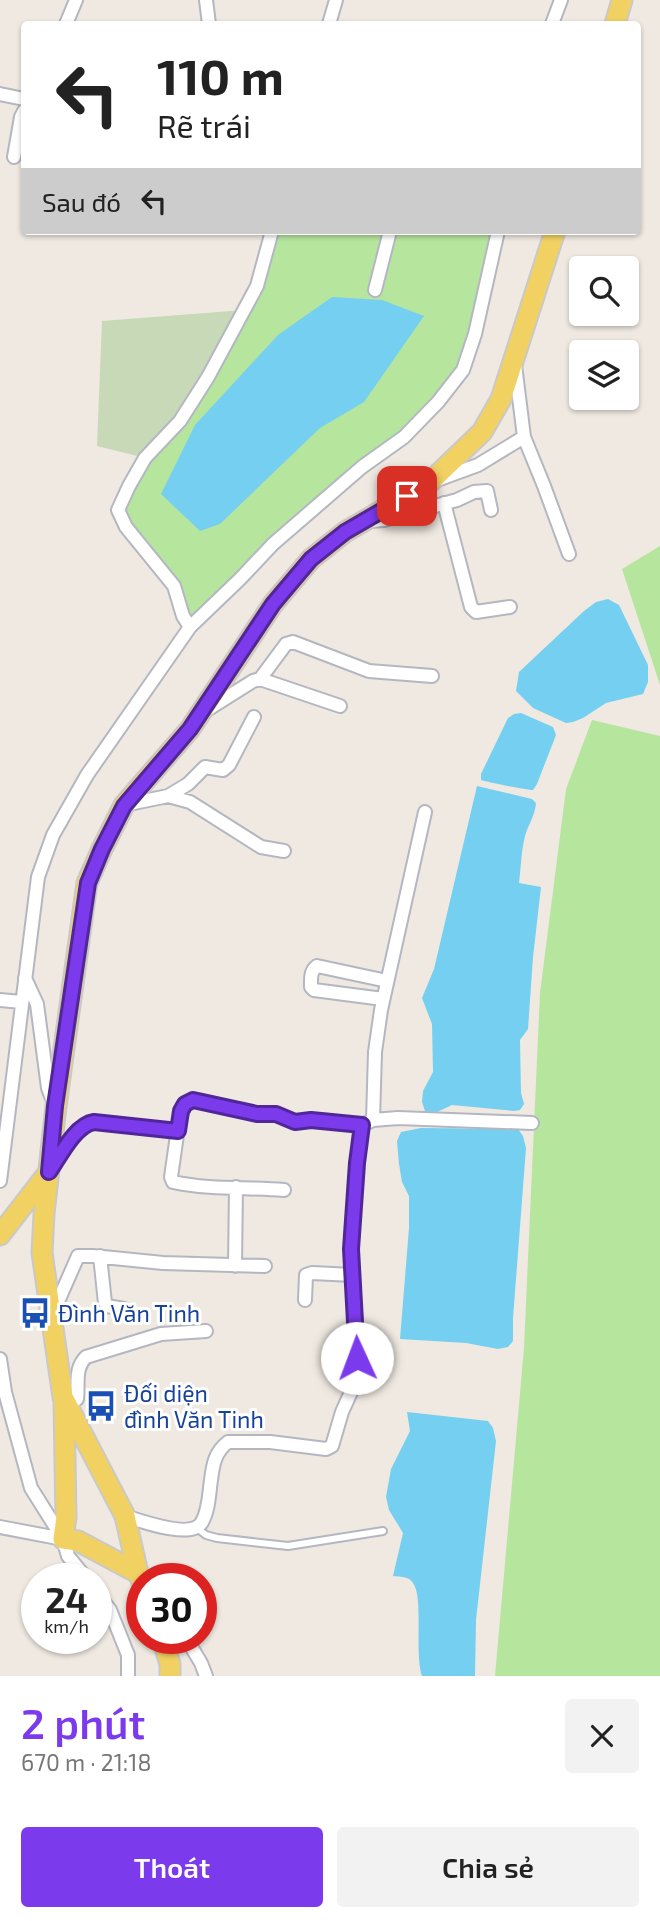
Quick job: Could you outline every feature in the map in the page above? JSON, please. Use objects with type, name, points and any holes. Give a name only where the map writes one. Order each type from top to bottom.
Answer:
[{"type":"main road","points":[[541,235],[547,258]]},
{"type":"main road","points":[[126,1570],[78,1541],[63,1539],[66,1517],[63,1397],[42,1253],[55,1106],[88,883],[124,806],[190,729],[273,604],[311,559],[345,532],[429,482],[482,432],[501,399],[554,235]]},
{"type":"main road","points":[[0,1235],[49,1172]]},
{"type":"main road","points":[[63,1397],[125,1516],[136,1563]]},
{"type":"main road","points":[[167,1654],[170,1676]]},
{"type":"street","points":[[67,21],[76,0]]},
{"type":"street","points":[[206,0],[209,21]]},
{"type":"street","points":[[330,21],[336,0]]},
{"type":"street","points":[[553,21],[561,0]]},
{"type":"street","points":[[0,93],[21,98]]},
{"type":"street","points":[[14,157],[21,117]]},
{"type":"street","points":[[190,626],[183,616],[174,586],[127,527],[118,510],[145,458],[180,421],[208,377],[257,286],[271,235]]},
{"type":"street","points":[[375,290],[389,235]]},
{"type":"street","points":[[0,1181],[38,877],[53,835],[87,775],[190,626],[240,579],[272,544],[362,467],[404,437],[438,402],[463,370],[475,334],[497,235]]},
{"type":"street","points":[[515,357],[524,438],[569,554]]},
{"type":"street","points":[[429,482],[478,465],[524,438]]},
{"type":"street","points":[[362,522],[384,520],[457,500],[474,492],[487,491],[491,510]]},
{"type":"street","points":[[444,503],[471,607],[476,612],[510,607]]},
{"type":"street","points":[[260,679],[286,644],[293,642],[369,671],[432,676]]},
{"type":"street","points":[[199,716],[260,679],[340,706]]},
{"type":"street","points":[[124,806],[167,796],[188,784],[205,767],[223,770],[229,765],[254,717]]},
{"type":"street","points":[[167,796],[190,802],[261,847],[284,851]]},
{"type":"street","points":[[125,1516],[181,1530],[197,1528],[201,1525],[207,1506],[217,1453],[228,1441],[270,1442],[326,1449],[331,1446],[351,1392],[357,1358],[351,1249],[353,1210],[368,1122],[375,1052],[383,999],[425,812]]},
{"type":"street","points":[[383,999],[314,990],[310,978],[317,966],[387,981]]},
{"type":"street","points":[[24,978],[37,1004],[48,1088],[55,1106]]},
{"type":"street","points":[[0,1000],[21,1002]]},
{"type":"street","points":[[284,1190],[219,1188],[173,1182],[181,1111],[185,1104],[193,1100],[257,1114],[276,1114],[295,1122],[368,1122],[398,1118],[532,1123]]},
{"type":"street","points":[[49,1172],[76,1133],[88,1123],[178,1131]]},
{"type":"street","points":[[235,1266],[236,1187]]},
{"type":"street","points":[[51,1317],[78,1256],[163,1263],[265,1266]]},
{"type":"street","points":[[100,1256],[105,1303],[107,1306],[124,1309]]},
{"type":"street","points":[[306,1300],[306,1275],[353,1275]]},
{"type":"street","points":[[63,1397],[72,1402],[77,1399],[77,1376],[80,1363],[86,1357],[162,1334],[206,1331]]},
{"type":"street","points":[[0,1359],[5,1392],[30,1488],[63,1539],[68,1556],[74,1563]]},
{"type":"street","points":[[0,1527],[63,1539]]},
{"type":"street","points":[[112,1615],[128,1656],[128,1676]]},
{"type":"street","points":[[196,1654],[206,1676]]},
{"type":"lane","points":[[197,1528],[206,1535],[217,1538],[288,1546],[383,1531]]},
{"type":"green space","points":[[271,235],[497,235],[463,370],[438,402],[362,467],[190,627],[173,586],[118,510],[257,286]]},
{"type":"green space","points":[[244,310],[208,377],[145,458],[97,446],[102,321]]},
{"type":"green space","points":[[660,546],[660,685],[622,569]]},
{"type":"green space","points":[[592,720],[660,736],[660,1676],[495,1676],[524,1348],[540,993],[566,789]]},
{"type":"water","points":[[332,297],[382,300],[424,316],[364,402],[320,428],[220,524],[200,531],[161,494],[195,425],[278,335]]},
{"type":"water","points":[[608,599],[619,605],[648,665],[648,682],[643,694],[606,703],[583,718],[566,723],[533,708],[516,691],[519,672],[584,611],[596,602]]},
{"type":"water","points":[[521,713],[553,727],[556,735],[537,784],[533,790],[481,780],[481,774],[508,718]]},
{"type":"water","points":[[477,786],[532,799],[536,803],[526,832],[519,883],[541,887],[528,1029],[520,1040],[521,1093],[524,1104],[520,1110],[514,1111],[452,1105],[435,1113],[425,1111],[422,1102],[423,1091],[433,1072],[432,1024],[422,998],[434,969]]},
{"type":"water","points":[[421,1128],[518,1129],[523,1136],[526,1148],[513,1341],[508,1347],[498,1349],[466,1343],[400,1339],[409,1196],[402,1182],[397,1141],[401,1132]]},
{"type":"water","points":[[407,1412],[488,1421],[493,1428],[496,1441],[476,1620],[475,1676],[422,1676],[416,1590],[409,1579],[393,1576],[403,1533],[389,1510],[386,1497],[391,1469],[410,1431]]},
{"type":"place","name":"Đình Văn Tinh","points":[[35,1313]]},
{"type":"place","name":"Đối diện đình Văn Tinh","points":[[101,1406]]},
{"type":"route","points":[[357,1358],[351,1249],[362,1125],[311,1120],[295,1122],[276,1114],[257,1114],[193,1100],[185,1104],[181,1111],[178,1131],[88,1123],[76,1133],[49,1172],[55,1106],[88,883],[124,806],[190,729],[273,604],[311,559],[345,532],[407,496]]}]
